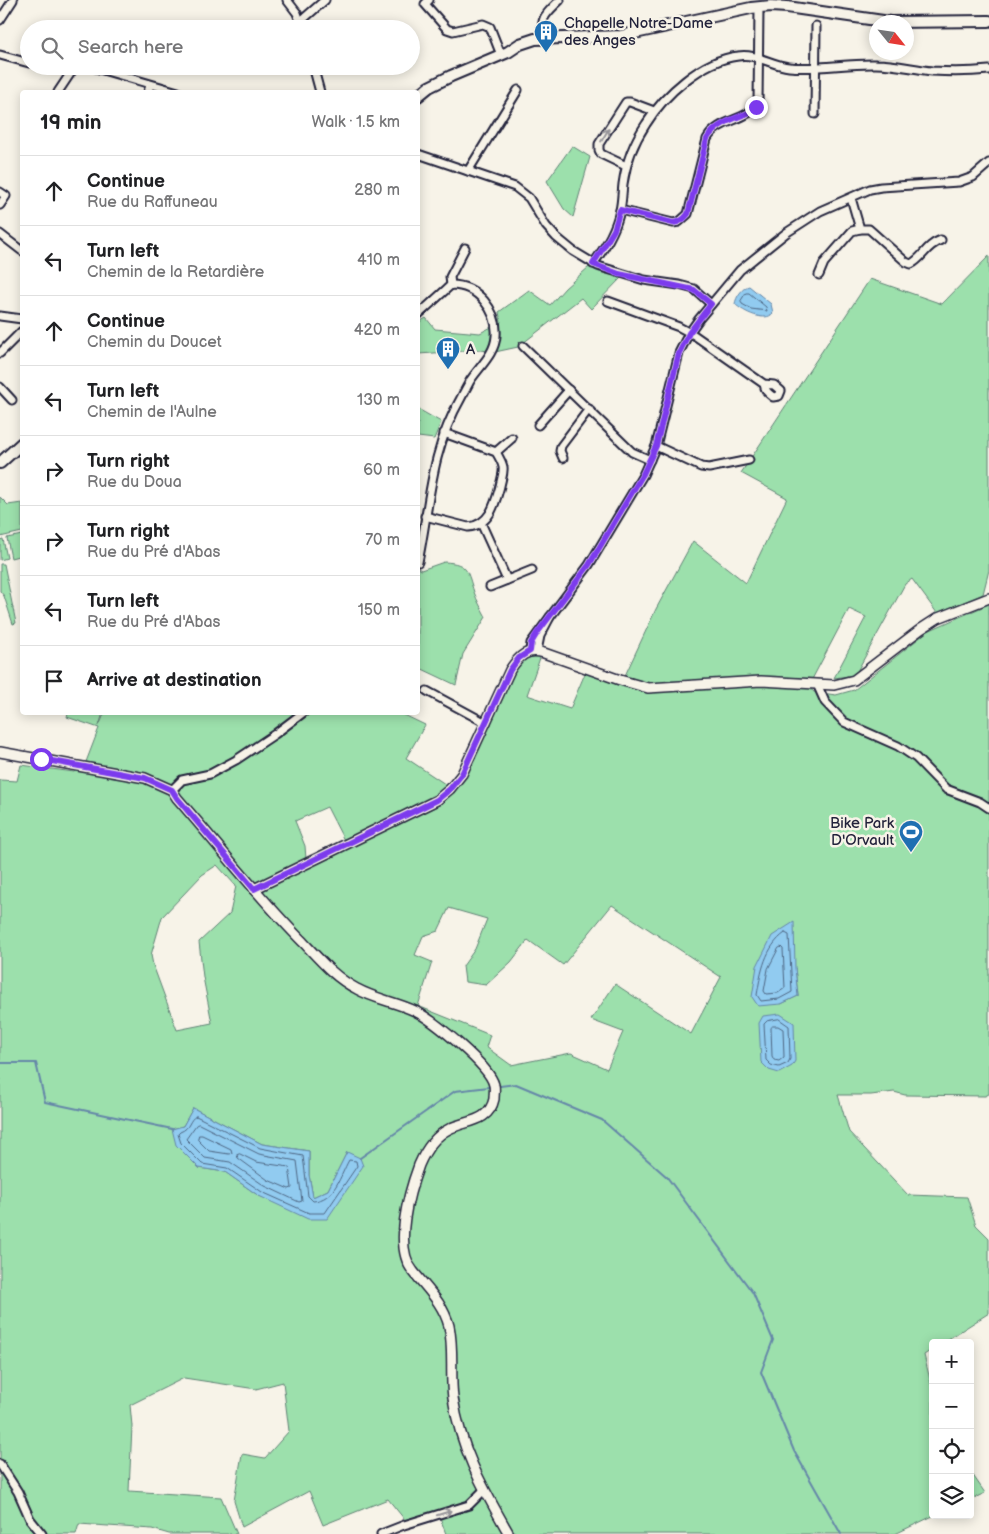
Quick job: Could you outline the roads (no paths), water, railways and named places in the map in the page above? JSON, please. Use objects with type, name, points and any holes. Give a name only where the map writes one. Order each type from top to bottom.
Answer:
[{"type":"main road","points":[[420,94],[429,87],[451,76],[501,55],[527,41],[542,38],[621,36],[771,6],[890,22],[989,21]]},
{"type":"main road","points":[[0,463],[20,445]]},
{"type":"street","points":[[0,20],[13,0]]},
{"type":"street","points":[[286,0],[292,6],[299,20]]},
{"type":"street","points":[[307,20],[325,0]]},
{"type":"street","points":[[429,0],[425,4],[447,29],[453,31],[487,24],[501,55]]},
{"type":"street","points":[[542,38],[541,22],[560,0]]},
{"type":"street","points":[[620,210],[673,223],[684,219],[688,214],[710,133],[716,128],[753,111],[758,103],[759,8]]},
{"type":"street","points":[[815,114],[816,26]]},
{"type":"street","points":[[0,54],[20,60]]},
{"type":"street","points":[[593,264],[614,230],[620,210],[626,166],[638,138],[654,111],[678,86],[713,64],[737,56],[750,56],[780,66],[816,68],[878,64],[932,71],[989,70]]},
{"type":"street","points":[[59,90],[69,75]]},
{"type":"street","points":[[112,75],[149,89]]},
{"type":"street","points":[[315,75],[319,90]]},
{"type":"street","points":[[468,170],[518,90]]},
{"type":"street","points":[[626,166],[601,154],[599,144],[626,102],[654,111]]},
{"type":"street","points":[[420,155],[506,183],[522,192],[556,237],[572,251],[593,264],[628,276],[694,290],[711,304]]},
{"type":"street","points":[[254,889],[437,800],[450,789],[462,774],[510,670],[519,658],[533,651],[550,617],[589,565],[650,460],[656,446],[679,353],[689,333],[740,270],[786,233],[820,211],[870,189],[959,182],[973,177],[989,163]]},
{"type":"street","points":[[0,192],[6,196],[0,206]]},
{"type":"street","points":[[851,198],[860,229]]},
{"type":"street","points":[[819,275],[824,263],[852,231],[860,229],[869,230],[906,262],[911,264],[931,244],[941,240]]},
{"type":"street","points":[[0,234],[20,249]]},
{"type":"street","points":[[451,285],[450,277],[465,248]]},
{"type":"street","points":[[420,313],[451,285],[458,285],[468,288],[487,304],[494,314],[496,335],[496,343],[470,382],[455,408],[444,433],[436,458],[420,549]]},
{"type":"street","points":[[608,302],[679,327],[764,384]]},
{"type":"street","points":[[0,316],[20,320]]},
{"type":"street","points":[[0,353],[20,333]]},
{"type":"street","points":[[523,346],[632,452],[650,460]]},
{"type":"street","points":[[0,387],[12,400]]},
{"type":"street","points":[[538,425],[569,390]]},
{"type":"street","points":[[563,458],[560,446],[589,409]]},
{"type":"street","points":[[425,516],[468,526],[481,523],[494,508],[503,473],[503,467],[496,452],[444,433]]},
{"type":"street","points":[[496,452],[512,438]]},
{"type":"street","points":[[656,446],[694,464],[709,468],[749,460]]},
{"type":"street","points":[[481,523],[507,580]]},
{"type":"street","points":[[490,587],[532,570]]},
{"type":"street","points":[[533,651],[648,688],[761,681],[834,684],[854,680],[938,618],[989,598]]},
{"type":"street","points":[[817,684],[825,702],[844,722],[898,746],[916,758],[946,789],[980,802],[989,808]]},
{"type":"street","points":[[427,691],[486,723]]},
{"type":"street","points":[[172,790],[182,780],[210,774],[236,760],[300,715]]},
{"type":"street","points":[[0,752],[145,778],[172,790],[278,918],[336,976],[357,990],[402,1005],[422,1015],[481,1063],[490,1075],[494,1086],[493,1104],[489,1112],[477,1120],[451,1128],[432,1144],[425,1153],[410,1199],[403,1240],[407,1262],[438,1300],[446,1318],[450,1337],[454,1400],[466,1449],[484,1490],[509,1534]]},
{"type":"street","points":[[0,1464],[18,1492],[30,1519],[42,1534]]},
{"type":"street","points":[[381,1534],[468,1505],[484,1490]]},
{"type":"water","points":[[749,286],[771,304],[773,313],[770,316],[760,317],[754,315],[735,304],[740,293]]},
{"type":"water","points":[[794,922],[798,996],[781,1004],[758,1006],[752,997],[757,966],[772,936]]},
{"type":"water","points":[[780,1014],[794,1023],[795,1061],[792,1066],[779,1073],[769,1070],[761,1062],[759,1023],[763,1016]]},
{"type":"water","points":[[193,1108],[262,1144],[309,1151],[309,1175],[313,1197],[328,1190],[347,1152],[360,1158],[363,1166],[327,1219],[308,1219],[259,1196],[225,1172],[199,1168],[176,1145],[172,1129],[183,1126]]},
{"type":"waterway","points":[[0,1063],[36,1063],[45,1102],[172,1129]]},
{"type":"waterway","points":[[500,1086],[516,1084],[602,1120],[667,1177],[753,1293],[773,1340],[761,1372],[794,1451],[841,1534]]},
{"type":"waterway","points":[[360,1158],[455,1091],[489,1087]]},
{"type":"place","name":"Chapelle Notre-Dame des Anges","points":[[546,53]]},
{"type":"place","name":"A","points":[[448,370]]},
{"type":"place","name":"Bike Park D'Orvault","points":[[911,853]]}]
